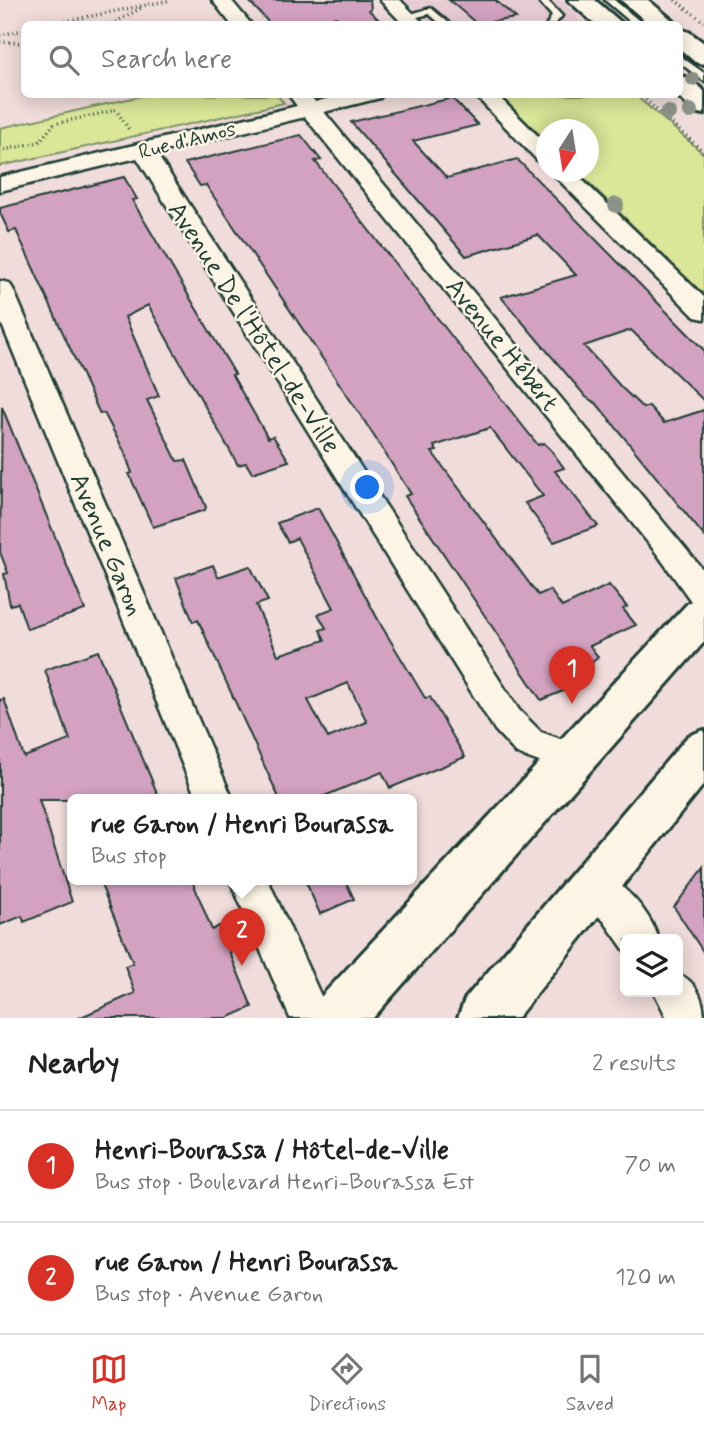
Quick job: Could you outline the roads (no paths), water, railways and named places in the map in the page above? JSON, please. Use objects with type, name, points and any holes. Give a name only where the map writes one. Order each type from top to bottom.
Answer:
[{"type":"main road","points":[[580,0],[617,8],[647,21]]},
{"type":"main road","points":[[683,42],[704,56]]},
{"type":"main road","points":[[683,86],[704,106]]},
{"type":"main road","points":[[338,1018],[701,616]]},
{"type":"main road","points":[[484,1018],[704,750]]},
{"type":"street","points":[[221,0],[238,21]]},
{"type":"street","points":[[389,0],[410,20]]},
{"type":"street","name":"Rue d'Amos","points":[[0,184],[143,150],[304,102],[338,98]]},
{"type":"street","points":[[488,98],[536,145]]},
{"type":"street","name":"Avenue Hébert","points":[[304,102],[670,547],[701,616]]},
{"type":"street","name":"Avenue De l'Hôtel-de-Ville","points":[[143,150],[507,720],[529,743],[573,759]]},
{"type":"street","points":[[572,182],[704,311]]},
{"type":"street","name":"Avenue Garon","points":[[0,289],[212,794]]},
{"type":"street","points":[[251,885],[311,1018]]},
{"type":"street","points":[[592,887],[618,908],[636,934]]},
{"type":"street","points":[[677,997],[691,1018]]},
{"type":"lane","points":[[542,0],[558,16],[554,21]]},
{"type":"lane","points":[[410,20],[431,11],[443,21]]},
{"type":"lane","points":[[683,61],[704,78]]},
{"type":"place","name":"Henri-Bourassa / Hôtel-de-Ville","points":[[572,704]]},
{"type":"place","name":"rue Garon / Henri Bourassa","points":[[242,966]]}]
